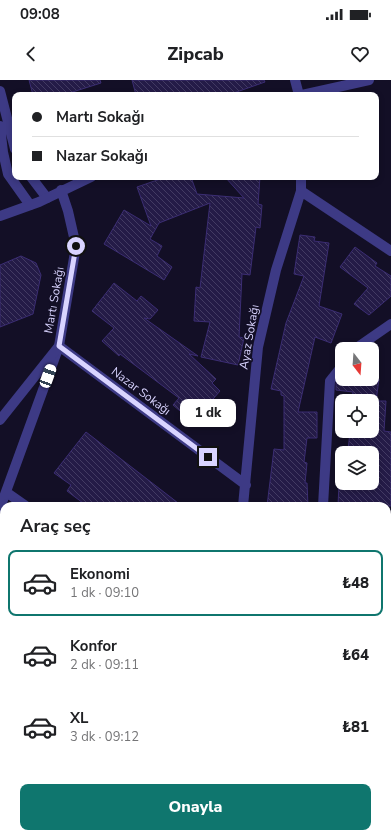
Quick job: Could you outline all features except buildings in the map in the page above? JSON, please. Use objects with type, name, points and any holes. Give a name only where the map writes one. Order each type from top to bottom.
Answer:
[{"type":"street","points":[[295,80],[298,92]]},
{"type":"street","points":[[315,92],[369,80]]},
{"type":"street","points":[[0,91],[12,137]]},
{"type":"street","points":[[0,126],[3,152],[8,174],[12,180]]},
{"type":"street","points":[[12,180],[30,205]]},
{"type":"street","points":[[33,180],[47,198]]},
{"type":"street","points":[[0,216],[47,198],[84,180]]},
{"type":"street","name":"Ayaz Sokağı","points":[[244,502],[258,347],[276,270],[301,191],[301,180]]},
{"type":"street","name":"Martı Sokağı","points":[[1,416],[59,346],[76,246],[68,211],[61,190]]},
{"type":"street","points":[[301,191],[391,251]]},
{"type":"street","points":[[365,342],[391,324]]},
{"type":"street","points":[[2,502],[59,346]]},
{"type":"street","name":"Nazar Sokağı","points":[[59,346],[246,485]]},
{"type":"street","points":[[323,502],[330,381],[335,375]]},
{"type":"street","points":[[6,492],[20,502]]},
{"type":"route","points":[[76,246],[59,346],[208,457]]}]
